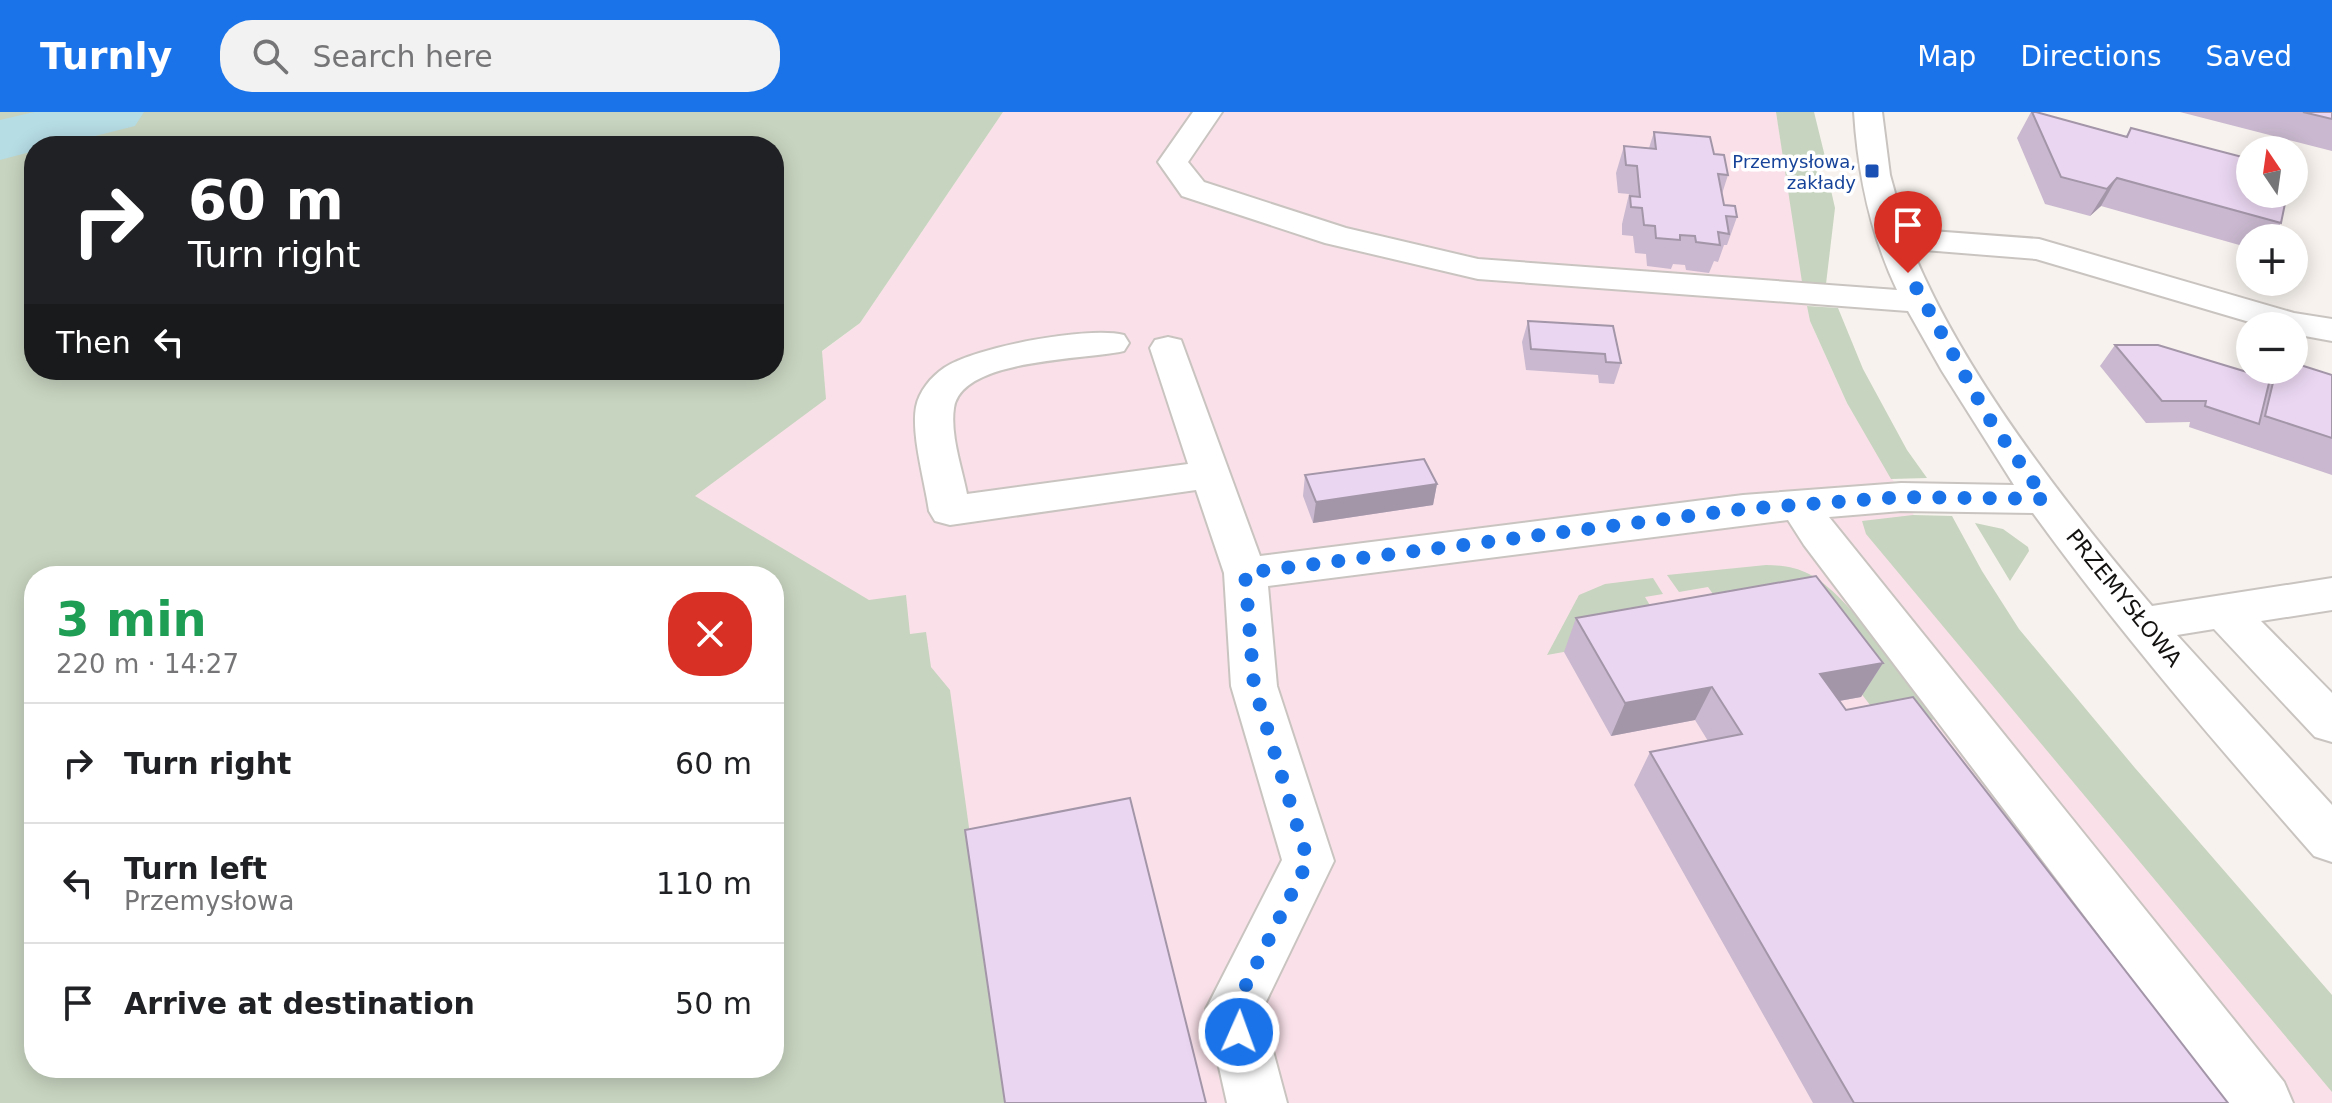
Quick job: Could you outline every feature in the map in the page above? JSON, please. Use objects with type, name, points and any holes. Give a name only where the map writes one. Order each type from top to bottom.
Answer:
[{"type":"street","points":[[1208,112],[1173,162],[1193,189],[1337,236],[1478,269],[1921,302]]},
{"type":"street","name":"PRZEMYSŁOWA","points":[[1868,112],[1872,171],[1891,238],[1921,302],[1988,417],[2045,499],[2141,624],[2332,840]]},
{"type":"street","points":[[1891,238],[2039,249],[2277,320],[2332,330]]},
{"type":"street","points":[[1111,343],[1008,357],[961,371],[944,383],[935,405],[950,511],[1211,474]]},
{"type":"street","points":[[1168,348],[1245,573],[1254,686],[1308,861],[1234,1009],[1257,1103]]},
{"type":"street","points":[[1245,573],[1800,505],[1901,497],[2045,499]]},
{"type":"street","points":[[1800,505],[1819,535],[2263,1103]]},
{"type":"street","points":[[2141,624],[2332,594]]},
{"type":"street","points":[[2225,612],[2332,723]]},
{"type":"shaded area","points":[[1003,112],[1776,112],[1810,321],[1847,403],[1934,549],[2332,1061],[2332,1103],[945,1103],[784,607],[784,566],[751,566],[615,507],[860,323]]},
{"type":"green space","points":[[0,112],[1003,112],[860,323],[822,351],[826,399],[695,496],[869,600],[906,595],[910,634],[926,632],[931,667],[950,690],[1007,1103],[0,1103]]},
{"type":"green space","points":[[1776,112],[1814,112],[1828,169],[1816,169],[1820,185],[1830,186],[1835,208],[1826,284],[1802,282]]},
{"type":"green space","points":[[1807,306],[1838,308],[1863,369],[1907,450],[1927,478],[1891,479],[1847,403],[1810,321]]},
{"type":"green space","points":[[1913,515],[1952,516],[2019,629],[2332,995],[2332,1092],[1866,534],[1862,521]]},
{"type":"green space","points":[[1975,523],[2003,529],[2028,547],[2029,551],[2010,581]]},
{"type":"green space","points":[[1766,565],[1799,570],[1824,584],[1859,619],[1935,719],[1890,731],[1797,610],[1727,614],[1708,587],[1679,592],[1667,575]]},
{"type":"green space","points":[[1653,578],[1663,594],[1645,597],[1661,624],[1685,630],[1547,655],[1579,595],[1605,584]]},
{"type":"building","points":[[2032,112],[2127,137],[2131,128],[2236,155],[2236,208],[2284,208],[2281,223],[2117,178],[2107,189],[2061,177]]},
{"type":"building","points":[[2303,112],[2332,112],[2332,119]]},
{"type":"building","points":[[1654,132],[1710,137],[1714,154],[1724,155],[1728,175],[1718,174],[1724,205],[1735,206],[1737,217],[1726,216],[1729,234],[1718,232],[1720,245],[1696,242],[1695,236],[1680,235],[1680,240],[1656,238],[1655,226],[1644,225],[1642,208],[1631,207],[1630,196],[1640,197],[1637,166],[1626,165],[1624,146],[1656,149]]},
{"type":"building","points":[[1528,321],[1613,326],[1621,363],[1606,362],[1605,354],[1531,349]]},
{"type":"building","points":[[2115,345],[2158,345],[2236,369],[2236,384],[2269,384],[2259,424],[2205,406],[2206,401],[2162,401]]},
{"type":"building","points":[[2308,367],[2332,375],[2332,438],[2265,416],[2273,384],[2308,384]]},
{"type":"building","points":[[1424,459],[1437,484],[1316,502],[1305,475]]},
{"type":"building","points":[[1816,576],[1883,663],[1820,674],[1846,710],[1913,697],[2228,1103],[1854,1103],[1650,752],[1742,734],[1712,687],[1625,703],[1576,618]]},
{"type":"building","points":[[1130,798],[1206,1103],[1005,1103],[965,830]]},
{"type":"waterway","points":[[0,140],[112,112]]},
{"type":"place","name":"Przemysłowa, zakłady","points":[[1872,171]]},
{"type":"route","points":[[1239,1032],[1234,1009],[1308,861],[1254,686],[1245,573],[1743,509],[1901,497],[2045,499],[1988,417],[1951,356],[1908,273]]}]
